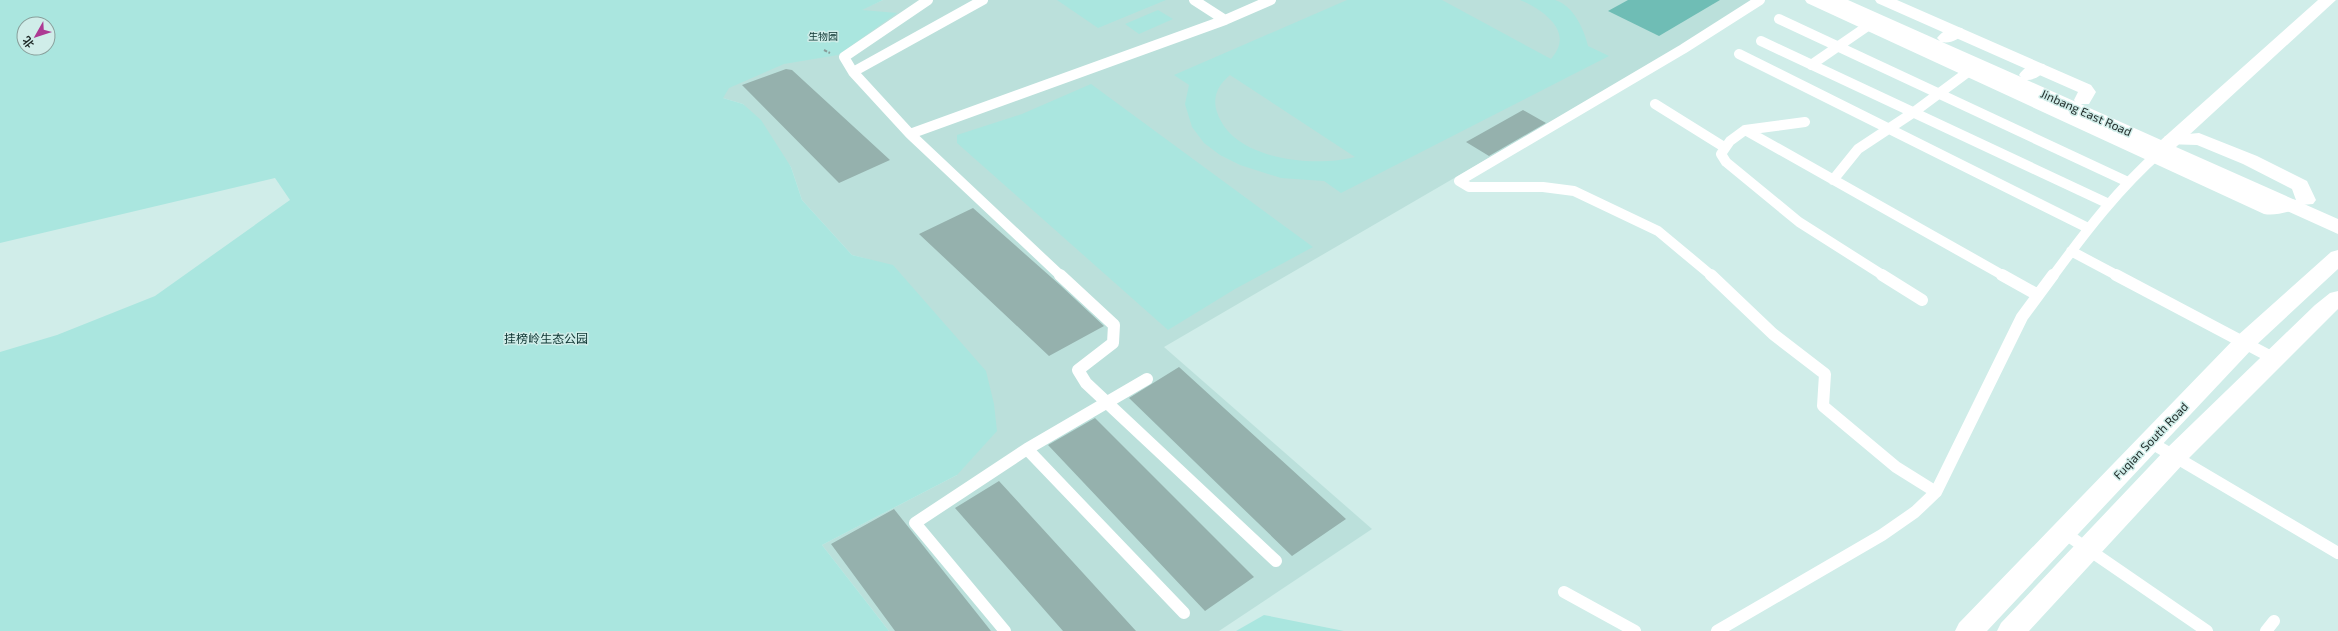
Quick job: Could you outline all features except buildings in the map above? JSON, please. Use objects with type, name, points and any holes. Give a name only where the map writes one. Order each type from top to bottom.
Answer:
[{"type":"street","points":[[1813,0],[1872,22]]},
{"type":"street","name":"Jinbang East Road","points":[[1834,0],[1872,22],[1973,68],[2164,148]]},
{"type":"street","name":"Jinbang East Road","points":[[1861,0],[1951,35],[2033,71],[2164,148]]},
{"type":"street","points":[[1883,0],[1951,35]]},
{"type":"street","points":[[2164,148],[2328,0]]},
{"type":"street","points":[[2164,148],[2199,139],[2250,160],[2300,185],[2299,202]]},
{"type":"street","points":[[2164,148],[2271,209],[2299,202],[2338,216]]},
{"type":"street","points":[[2299,202],[2338,227]]},
{"type":"street","name":"Fuqian South Road","points":[[1969,631],[2245,342],[2338,256]]},
{"type":"street","points":[[2294,296],[2333,307]]},
{"type":"street","points":[[2012,631],[2175,456],[2273,358],[2333,307]]},
{"type":"lane","points":[[928,0],[844,57],[853,72],[910,134],[1114,325],[1113,343],[1078,370],[1086,383],[1276,561]]},
{"type":"lane","points":[[853,72],[983,0]]},
{"type":"lane","points":[[1194,0],[1225,20]]},
{"type":"lane","points":[[910,134],[1225,20],[1271,0]]},
{"type":"lane","points":[[1760,0],[1683,49],[1459,181],[1469,187],[1543,187],[1574,191],[1658,231],[1716,279],[1773,334],[1825,374],[1823,406],[1896,466],[1936,492]]},
{"type":"lane","points":[[1779,19],[2128,182]]},
{"type":"lane","points":[[1811,65],[1872,22]]},
{"type":"lane","points":[[1761,41],[2109,204]]},
{"type":"lane","points":[[1739,54],[2088,228]]},
{"type":"lane","points":[[1833,180],[1858,149],[1914,112],[1973,68]]},
{"type":"lane","points":[[1655,104],[1724,147]]},
{"type":"lane","points":[[1805,122],[1745,130],[1724,147],[1721,154],[1726,162],[1799,222],[1922,300]]},
{"type":"lane","points":[[1745,130],[2038,295]]},
{"type":"lane","points":[[1717,631],[1882,535],[1915,512],[1936,492],[2022,317],[2088,228],[2128,182],[2164,148]]},
{"type":"lane","points":[[2071,251],[2273,358]]},
{"type":"lane","points":[[1005,631],[915,523],[1027,449],[1147,379]]},
{"type":"lane","points":[[2150,442],[2338,553]]},
{"type":"lane","points":[[1027,449],[1184,613]]},
{"type":"lane","points":[[2064,532],[2207,631]]},
{"type":"lane","points":[[1564,592],[1635,631]]},
{"type":"shaded area","points":[[883,0],[1760,0],[1164,347],[1372,529],[1219,631],[889,631],[822,545],[957,475],[893,266],[852,255],[802,200],[791,167],[743,104],[723,98],[699,81]]},
{"type":"shaded area","points":[[1628,0],[1720,0],[1659,36],[1608,11]]},
{"type":"green space","name":"挂榜岭生态公园","points":[[0,0],[883,0],[862,10],[897,13],[838,55],[784,64],[729,88],[723,98],[743,104],[761,120],[791,167],[802,200],[852,255],[893,265],[986,371],[994,404],[997,431],[957,475],[822,545],[889,631],[0,631],[0,352],[57,335],[155,296],[290,200],[275,178],[0,243]]},
{"type":"green space","points":[[1057,0],[1166,0],[1098,28]]},
{"type":"green space","points":[[1347,0],[1442,0],[1551,59],[1557,51],[1559,45],[1560,37],[1558,30],[1554,23],[1541,11],[1520,0],[1555,0],[1567,7],[1577,18],[1584,32],[1588,46],[1609,56],[1341,193],[1324,181],[1281,178],[1240,165],[1220,155],[1204,143],[1192,127],[1185,104],[1189,85],[1174,75]],"holes":[[[1230,75],[1355,157],[1338,160],[1297,160],[1276,157],[1256,150],[1239,141],[1226,128],[1217,112],[1216,107],[1215,101],[1219,87]]]},
{"type":"green space","points":[[1158,10],[1173,19],[1139,34],[1125,24]]},
{"type":"green space","points":[[1091,84],[1313,247],[1235,289],[1168,330],[957,143],[957,135],[1022,114]]},
{"type":"green space","points":[[1264,615],[1344,631],[1236,631]]},
{"type":"park label","name":"生物园","points":[[823,36]]}]
